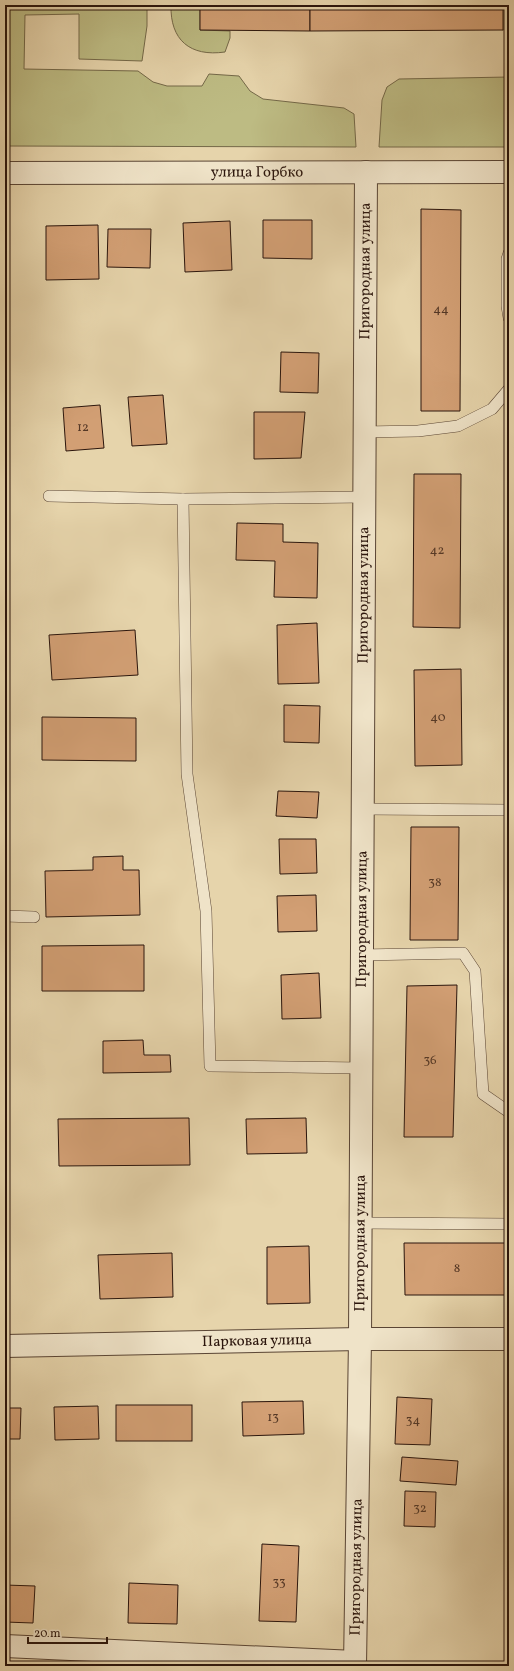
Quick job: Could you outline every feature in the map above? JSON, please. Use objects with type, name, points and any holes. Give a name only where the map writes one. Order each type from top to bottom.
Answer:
[{"type":"street","name":"Пригородная улица","points":[[355,1664],[360,1339],[366,172]]},
{"type":"street","name":"улица Горбко","points":[[5,173],[509,172]]},
{"type":"street","name":"Парковая улица","points":[[5,1346],[360,1339],[509,1339]]},
{"type":"street","points":[[5,1646],[355,1664]]},
{"type":"lane","points":[[509,253],[507,259],[507,306],[509,318]]},
{"type":"lane","points":[[364,432],[418,431],[458,426],[492,409],[509,389]]},
{"type":"lane","points":[[49,496],[183,499],[364,497]]},
{"type":"lane","points":[[183,499],[187,774],[206,911],[210,1066],[361,1068]]},
{"type":"lane","points":[[362,809],[509,810]]},
{"type":"lane","points":[[5,916],[34,917]]},
{"type":"lane","points":[[362,954],[463,953],[475,971],[483,1094],[509,1112]]},
{"type":"lane","points":[[360,1223],[509,1224]]},
{"type":"shaded area","points":[[5,5],[147,5],[147,26],[142,61],[79,59],[79,14],[25,15],[24,69],[138,71],[153,82],[167,86],[202,86],[209,74],[239,76],[250,91],[263,99],[344,108],[354,114],[356,147],[5,146]]},
{"type":"shaded area","points":[[171,5],[200,5],[200,30],[230,31],[230,38],[225,52],[202,52],[192,49],[184,44],[178,37],[174,28]]},
{"type":"shaded area","points":[[503,5],[509,5],[509,30],[503,30]]},
{"type":"shaded area","points":[[509,77],[509,147],[379,147],[382,100],[387,87],[399,79]]},
{"type":"building","points":[[200,5],[310,5],[310,31],[200,30]]},
{"type":"building","points":[[310,5],[503,5],[503,30],[310,31]]},
{"type":"building","points":[[421,209],[461,210],[460,411],[421,411]]},
{"type":"building","points":[[263,220],[312,220],[312,259],[263,258]]},
{"type":"building","points":[[230,221],[232,270],[185,272],[183,223]]},
{"type":"building","points":[[98,225],[99,279],[46,280],[46,226]]},
{"type":"building","points":[[108,229],[151,229],[150,268],[107,267]]},
{"type":"building","points":[[281,352],[319,353],[318,393],[280,392]]},
{"type":"building","points":[[163,395],[167,444],[132,446],[128,397]]},
{"type":"building","points":[[100,405],[104,448],[66,451],[63,408]]},
{"type":"building","points":[[254,412],[305,412],[301,458],[254,459]]},
{"type":"building","points":[[414,474],[461,474],[460,628],[413,627]]},
{"type":"building","points":[[237,523],[283,524],[283,542],[318,543],[317,598],[274,597],[275,561],[236,560]]},
{"type":"building","points":[[317,623],[319,683],[278,684],[277,625]]},
{"type":"building","points":[[135,630],[138,675],[52,680],[49,635]]},
{"type":"building","points":[[461,669],[462,765],[415,766],[414,670]]},
{"type":"building","points":[[284,705],[320,706],[319,743],[284,742]]},
{"type":"building","points":[[42,717],[136,718],[136,761],[42,760]]},
{"type":"building","points":[[278,791],[319,792],[317,818],[276,816]]},
{"type":"building","points":[[411,827],[459,827],[458,940],[410,940]]},
{"type":"building","points":[[279,839],[316,839],[317,873],[280,874]]},
{"type":"building","points":[[123,856],[123,870],[139,870],[140,915],[46,917],[45,871],[93,870],[93,857]]},
{"type":"building","points":[[316,895],[317,931],[278,932],[277,896]]},
{"type":"building","points":[[144,945],[144,991],[42,991],[42,946]]},
{"type":"building","points":[[319,973],[321,1018],[282,1019],[281,975]]},
{"type":"building","points":[[457,985],[453,1137],[404,1137],[407,986]]},
{"type":"building","points":[[143,1040],[144,1055],[170,1055],[171,1072],[103,1073],[103,1041]]},
{"type":"building","points":[[189,1118],[190,1165],[59,1166],[58,1119]]},
{"type":"building","points":[[306,1118],[307,1153],[247,1154],[246,1119]]},
{"type":"building","points":[[404,1243],[509,1243],[509,1295],[405,1295]]},
{"type":"building","points":[[309,1246],[310,1303],[267,1304],[267,1247]]},
{"type":"building","points":[[172,1253],[173,1297],[100,1299],[98,1255]]},
{"type":"building","points":[[5,1256],[8,1256],[8,1298],[5,1298]]},
{"type":"building","points":[[397,1397],[432,1399],[430,1445],[395,1444]]},
{"type":"building","points":[[303,1401],[304,1434],[243,1436],[242,1402]]},
{"type":"building","points":[[116,1405],[192,1405],[192,1441],[116,1441]]},
{"type":"building","points":[[98,1406],[99,1439],[55,1440],[54,1407]]},
{"type":"building","points":[[5,1408],[21,1408],[20,1439],[5,1439]]},
{"type":"building","points":[[402,1457],[458,1461],[456,1485],[400,1481]]},
{"type":"building","points":[[405,1491],[436,1492],[435,1527],[404,1526]]},
{"type":"building","points":[[262,1544],[299,1546],[296,1622],[259,1621]]},
{"type":"building","points":[[129,1583],[178,1585],[177,1624],[128,1623]]},
{"type":"building","points":[[5,1585],[35,1586],[33,1623],[5,1622]]}]
